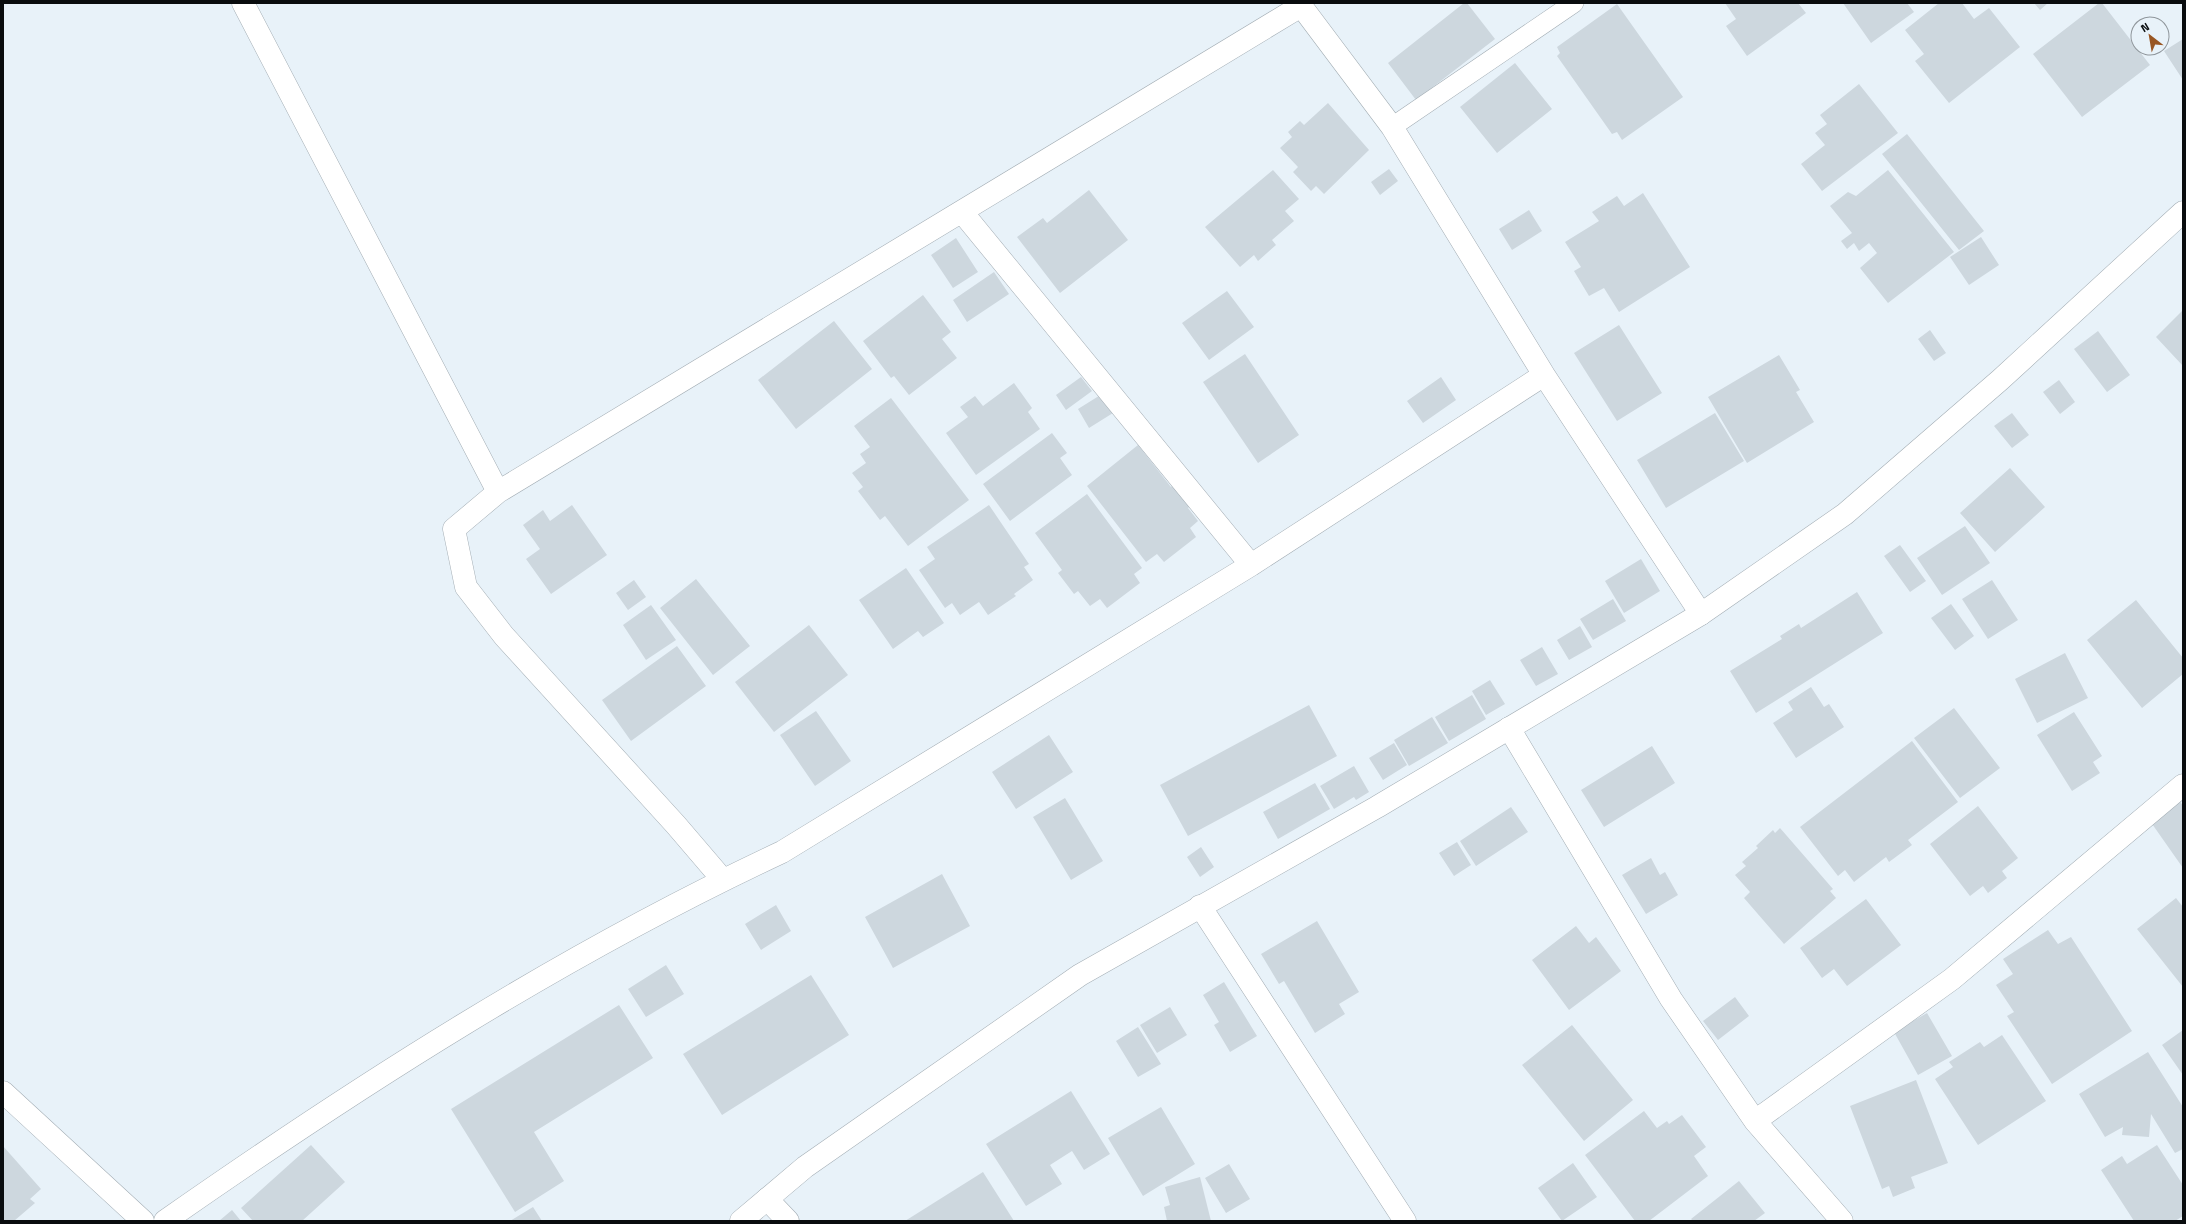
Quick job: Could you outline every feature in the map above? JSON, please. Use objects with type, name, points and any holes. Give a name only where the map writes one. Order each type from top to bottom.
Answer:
[{"type":"street","points":[[243,3],[498,492]]},
{"type":"street","points":[[723,880],[676,825],[504,636],[466,587],[454,529],[498,492],[962,212],[1300,5],[1392,127],[1544,375],[1701,614]]},
{"type":"street","points":[[962,212],[1251,565]]},
{"type":"street","points":[[741,1221],[805,1167],[1080,975],[1200,906],[1377,808],[1701,614],[1845,514],[2000,380],[2183,212]]},
{"type":"street","points":[[165,1221],[299,1128],[526,986],[723,880],[782,852],[1251,565],[1544,375]]},
{"type":"street","points":[[1509,728],[1671,999],[1755,1121],[1842,1221]]},
{"type":"street","points":[[1755,1121],[1952,979],[2183,785]]},
{"type":"street","points":[[1200,906],[1405,1221]]},
{"type":"street","points":[[3,1092],[143,1221]]},
{"type":"street","points":[[767,1199],[788,1221]]},
{"type":"lane","points":[[1392,127],[1574,3]]},
{"type":"building","points":[[1464,3],[1467,3],[1495,39],[1416,100],[1388,63]]},
{"type":"building","points":[[1725,3],[1798,3],[1806,13],[1747,56],[1726,26],[1736,19]]},
{"type":"building","points":[[1843,3],[1907,3],[1914,12],[1871,43]]},
{"type":"building","points":[[1939,3],[1962,3],[1974,19],[1989,8],[2020,47],[1949,103],[1915,61],[1924,54],[1905,30]]},
{"type":"building","points":[[2034,3],[2048,3],[2040,10]]},
{"type":"building","points":[[2099,3],[2102,3],[2130,39],[2130,56],[2143,56],[2150,65],[2082,117],[2033,54]]},
{"type":"building","points":[[1617,4],[1683,97],[1622,140],[1617,132],[1612,134],[1557,56],[1560,53],[1557,47]]},
{"type":"building","points":[[2183,39],[2183,80],[2167,56],[2170,56],[2170,47]]},
{"type":"building","points":[[1515,63],[1552,109],[1497,153],[1460,107]]},
{"type":"building","points":[[1859,84],[1898,133],[1822,191],[1801,164],[1825,145],[1815,133],[1827,124],[1820,115]]},
{"type":"building","points":[[1328,103],[1369,150],[1324,194],[1316,186],[1311,191],[1293,172],[1298,167],[1280,148],[1292,137],[1288,132],[1300,121],[1304,125]]},
{"type":"building","points":[[1907,134],[1984,231],[1959,250],[1882,154]]},
{"type":"building","points":[[1389,169],[1398,181],[1380,195],[1371,182]]},
{"type":"building","points":[[1273,170],[1299,199],[1285,211],[1294,221],[1272,240],[1276,245],[1258,261],[1254,255],[1240,267],[1205,227]]},
{"type":"building","points":[[1888,170],[1954,252],[1888,303],[1860,268],[1877,253],[1869,243],[1859,251],[1854,243],[1847,249],[1841,241],[1852,233],[1830,206],[1848,192],[1856,196]]},
{"type":"building","points":[[1089,190],[1128,240],[1060,293],[1017,237],[1043,218],[1047,223]]},
{"type":"building","points":[[1643,193],[1690,267],[1619,312],[1604,288],[1589,296],[1574,271],[1581,267],[1565,242],[1599,221],[1592,212],[1617,196],[1624,206]]},
{"type":"building","points":[[1529,210],[1542,231],[1512,250],[1499,229]]},
{"type":"building","points":[[1981,237],[1999,265],[1969,285],[1950,257]]},
{"type":"building","points":[[956,238],[978,272],[953,288],[931,255]]},
{"type":"building","points":[[994,272],[1009,294],[967,322],[953,300]]},
{"type":"building","points":[[1227,291],[1254,327],[1209,360],[1182,323]]},
{"type":"building","points":[[923,295],[951,332],[942,339],[957,358],[909,395],[894,376],[891,378],[863,341]]},
{"type":"building","points":[[2183,310],[2183,366],[2156,337]]},
{"type":"building","points":[[834,321],[872,369],[796,429],[758,380]]},
{"type":"building","points":[[1619,325],[1662,393],[1617,421],[1574,353]]},
{"type":"building","points":[[1930,330],[1946,353],[1934,361],[1918,339]]},
{"type":"building","points":[[2098,331],[2130,375],[2107,392],[2074,349]]},
{"type":"building","points":[[1245,354],[1299,435],[1258,463],[1203,382]]},
{"type":"building","points":[[1779,355],[1800,390],[1796,392],[1814,422],[1747,463],[1708,397]]},
{"type":"building","points":[[1081,377],[1092,391],[1066,410],[1056,395]]},
{"type":"building","points":[[1441,377],[1456,400],[1423,423],[1407,401]]},
{"type":"building","points":[[2059,380],[2075,402],[2060,414],[2043,392]]},
{"type":"building","points":[[1014,383],[1032,408],[1028,412],[1040,429],[976,475],[946,433],[968,417],[960,407],[975,396],[983,406]]},
{"type":"building","points":[[1102,394],[1113,413],[1089,428],[1078,409]]},
{"type":"building","points":[[891,398],[969,500],[908,546],[885,516],[880,520],[858,491],[863,487],[852,473],[866,463],[860,454],[870,447],[854,426]]},
{"type":"building","points":[[1715,413],[1744,461],[1666,508],[1637,460]]},
{"type":"building","points":[[2012,413],[2029,435],[2012,448],[1994,426]]},
{"type":"building","points":[[1052,433],[1067,453],[1060,458],[1072,475],[1010,521],[983,484]]},
{"type":"building","points":[[1138,445],[1171,487],[1173,485],[1190,506],[1188,508],[1198,521],[1190,528],[1196,537],[1164,562],[1157,554],[1146,562],[1087,486]]},
{"type":"building","points":[[2010,468],[2045,507],[1995,552],[1960,513]]},
{"type":"building","points":[[1087,494],[1142,568],[1134,574],[1140,583],[1107,608],[1100,599],[1090,606],[1078,591],[1074,594],[1058,573],[1062,570],[1035,533]]},
{"type":"building","points":[[572,505],[607,555],[551,594],[526,559],[540,549],[523,525],[543,510],[550,521]]},
{"type":"building","points":[[989,505],[1029,564],[1024,567],[1033,580],[1014,594],[1016,596],[988,615],[979,602],[960,615],[952,603],[945,608],[919,570],[935,559],[927,547]]},
{"type":"building","points":[[1965,526],[1990,563],[1942,595],[1917,558]]},
{"type":"building","points":[[1900,545],[1926,581],[1910,592],[1884,556]]},
{"type":"building","points":[[1641,559],[1660,591],[1624,613],[1605,581]]},
{"type":"building","points":[[906,568],[944,623],[923,637],[918,631],[893,649],[859,600]]},
{"type":"building","points":[[696,579],[750,646],[713,675],[660,608]]},
{"type":"building","points":[[634,580],[646,597],[628,610],[616,593]]},
{"type":"building","points":[[1992,580],[2018,620],[1988,639],[1962,599]]},
{"type":"building","points":[[1857,592],[1883,633],[1756,713],[1730,671],[1782,639],[1780,636],[1799,624],[1801,628]]},
{"type":"building","points":[[1613,599],[1626,621],[1593,640],[1580,619]]},
{"type":"building","points":[[2136,600],[2183,658],[2183,674],[2142,708],[2087,640]]},
{"type":"building","points":[[1951,604],[1974,636],[1955,650],[1931,618]]},
{"type":"building","points":[[651,605],[676,640],[646,660],[623,625]]},
{"type":"building","points":[[809,625],[848,675],[774,732],[735,682]]},
{"type":"building","points":[[1580,626],[1592,647],[1569,660],[1557,640]]},
{"type":"building","points":[[677,646],[706,686],[631,741],[602,700]]},
{"type":"building","points":[[1542,647],[1558,674],[1536,686],[1520,660]]},
{"type":"building","points":[[2065,653],[2088,698],[2037,723],[2015,679]]},
{"type":"building","points":[[1490,680],[1505,704],[1486,715],[1472,691]]},
{"type":"building","points":[[1811,687],[1824,707],[1829,704],[1844,727],[1796,758],[1773,723],[1793,710],[1788,702]]},
{"type":"building","points":[[1472,695],[1486,719],[1449,741],[1435,717]]},
{"type":"building","points":[[1309,705],[1337,756],[1188,836],[1160,785]]},
{"type":"building","points":[[1954,708],[2000,768],[1960,798],[1914,738]]},
{"type":"building","points":[[816,711],[851,761],[815,786],[780,735]]},
{"type":"building","points":[[2074,712],[2102,756],[2093,762],[2100,773],[2072,791],[2037,735]]},
{"type":"building","points":[[1432,717],[1448,743],[1409,766],[1394,740]]},
{"type":"building","points":[[1049,735],[1073,772],[1016,809],[992,772]]},
{"type":"building","points":[[1912,741],[1958,802],[1908,840],[1912,845],[1889,862],[1886,857],[1854,882],[1845,870],[1838,876],[1800,827]]},
{"type":"building","points":[[1394,743],[1407,765],[1383,780],[1369,758]]},
{"type":"building","points":[[1652,746],[1675,783],[1604,827],[1581,790]]},
{"type":"building","points":[[1354,766],[1369,792],[1356,800],[1354,797],[1334,809],[1320,786]]},
{"type":"building","points":[[1315,783],[1330,809],[1278,839],[1263,812]]},
{"type":"building","points":[[1065,798],[1103,861],[1071,880],[1033,817]]},
{"type":"building","points":[[2179,800],[2183,806],[2183,868],[2150,821]]},
{"type":"building","points":[[1978,806],[2018,858],[2002,871],[2007,878],[1988,893],[1983,886],[1970,896],[1930,844]]},
{"type":"building","points":[[1511,807],[1528,832],[1476,866],[1460,841]]},
{"type":"building","points":[[1780,828],[1833,889],[1830,891],[1836,898],[1784,944],[1744,898],[1750,892],[1735,875],[1746,866],[1742,862],[1758,848],[1756,846],[1773,830],[1775,833]]},
{"type":"building","points":[[1457,842],[1471,865],[1454,876],[1439,853]]},
{"type":"building","points":[[1201,847],[1214,867],[1200,877],[1187,857]]},
{"type":"building","points":[[1651,858],[1660,875],[1665,872],[1678,895],[1646,914],[1622,875]]},
{"type":"building","points":[[942,874],[970,926],[893,968],[865,917]]},
{"type":"building","points":[[2176,898],[2183,907],[2183,987],[2137,929]]},
{"type":"building","points":[[1866,899],[1901,945],[1847,986],[1834,969],[1822,978],[1800,948]]},
{"type":"building","points":[[776,905],[791,931],[761,950],[745,924]]},
{"type":"building","points":[[1317,921],[1359,992],[1339,1004],[1345,1014],[1315,1033],[1284,981],[1279,984],[1261,954]]},
{"type":"building","points":[[1576,926],[1589,943],[1596,937],[1621,971],[1569,1010],[1532,960]]},
{"type":"building","points":[[2048,930],[2058,944],[2071,937],[2132,1031],[2052,1084],[2007,1016],[2014,1012],[1996,985],[2013,974],[2003,959]]},
{"type":"building","points":[[666,965],[684,994],[646,1017],[628,989]]},
{"type":"building","points":[[811,975],[849,1035],[722,1115],[683,1054]]},
{"type":"building","points":[[1224,982],[1257,1036],[1230,1052],[1214,1025],[1219,1022],[1203,995]]},
{"type":"building","points":[[1735,997],[1749,1016],[1718,1040],[1703,1021]]},
{"type":"building","points":[[619,1005],[653,1058],[534,1132],[564,1181],[515,1212],[451,1109]]},
{"type":"building","points":[[1170,1007],[1187,1035],[1157,1053],[1140,1025]]},
{"type":"building","points":[[1927,1013],[1952,1056],[1918,1075],[1894,1032]]},
{"type":"building","points":[[1572,1025],[1633,1100],[1584,1141],[1522,1065]]},
{"type":"building","points":[[1138,1027],[1161,1064],[1138,1077],[1116,1041]]},
{"type":"building","points":[[2183,1030],[2183,1075],[2162,1045]]},
{"type":"building","points":[[2002,1035],[2046,1101],[1978,1145],[1935,1079],[1953,1067],[1949,1062],[1980,1042],[1984,1047]]},
{"type":"building","points":[[2148,1052],[2183,1107],[2183,1149],[2175,1153],[2151,1114],[2149,1137],[2122,1135],[2123,1127],[2105,1137],[2079,1094]]},
{"type":"building","points":[[1916,1080],[1948,1163],[1911,1177],[1915,1188],[1893,1197],[1889,1186],[1882,1189],[1850,1106]]},
{"type":"building","points":[[1071,1091],[1110,1154],[1084,1170],[1072,1151],[1050,1165],[1062,1184],[1026,1206],[986,1144]]},
{"type":"building","points":[[1161,1107],[1195,1164],[1143,1196],[1108,1138]]},
{"type":"building","points":[[1644,1111],[1657,1128],[1667,1121],[1669,1124],[1682,1115],[1706,1147],[1694,1156],[1708,1176],[1649,1221],[1635,1221],[1585,1155]]},
{"type":"building","points":[[311,1145],[345,1182],[302,1221],[253,1221],[241,1208]]},
{"type":"building","points":[[2157,1145],[2183,1185],[2183,1216],[2175,1221],[2134,1221],[2101,1170],[2122,1156],[2127,1164]]},
{"type":"building","points":[[3,1146],[41,1189],[30,1199],[35,1203],[14,1221],[3,1221]]},
{"type":"building","points":[[1573,1163],[1597,1197],[1562,1221],[1538,1188]]},
{"type":"building","points":[[1229,1164],[1250,1199],[1226,1213],[1205,1178]]},
{"type":"building","points":[[983,1172],[1014,1221],[905,1221]]},
{"type":"building","points":[[1200,1177],[1211,1221],[1167,1221],[1164,1207],[1170,1205],[1165,1187]]},
{"type":"building","points":[[1739,1181],[1765,1213],[1754,1221],[1693,1221],[1691,1219]]},
{"type":"building","points":[[533,1207],[542,1221],[510,1221]]},
{"type":"building","points":[[232,1210],[241,1221],[219,1221]]}]
